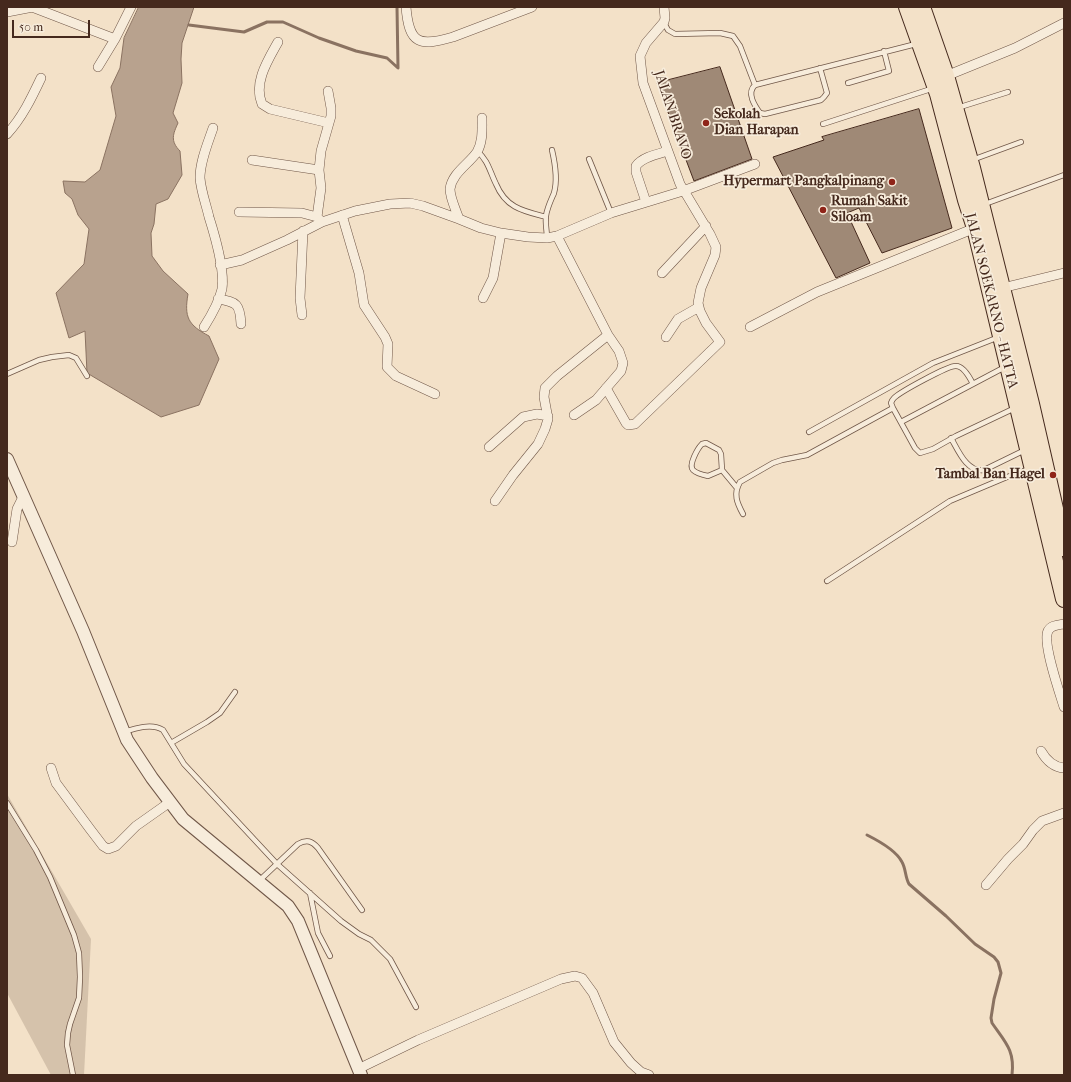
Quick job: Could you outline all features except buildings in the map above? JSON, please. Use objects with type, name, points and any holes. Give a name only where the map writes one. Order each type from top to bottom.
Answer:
[{"type":"highway","name":"JALAN SOEKARNO - HATTA","points":[[907,7],[920,43],[956,108],[982,205],[1002,288],[1024,405],[1028,449],[1043,517],[1064,598]]},
{"type":"highway","name":"JALAN SOEKARNO - HATTA","points":[[922,7],[1008,365],[1024,405],[1061,527],[1064,548]]},
{"type":"street","points":[[7,12],[32,7],[115,39]]},
{"type":"street","points":[[98,66],[115,39],[130,7]]},
{"type":"street","points":[[406,7],[408,23],[412,33],[417,40],[425,43],[439,42],[452,38],[532,7]]},
{"type":"street","points":[[664,7],[664,22]]},
{"type":"street","name":"JALAN BRAVO","points":[[664,22],[646,43],[640,56],[643,83],[683,191],[706,226],[713,239],[716,250],[711,268],[700,293],[699,307]]},
{"type":"street","points":[[941,82],[1015,48],[1064,23]]},
{"type":"street","points":[[278,42],[262,71],[260,98],[262,104],[270,109],[329,123]]},
{"type":"street","points":[[7,134],[30,102],[41,78]]},
{"type":"street","points":[[320,219],[321,188],[319,170],[321,151],[329,123],[331,108],[328,91]]},
{"type":"street","points":[[459,218],[450,188],[453,180],[460,170],[477,151],[482,135],[482,118]]},
{"type":"street","points":[[204,327],[212,314],[222,289],[215,235],[200,177],[202,164],[213,128]]},
{"type":"street","points":[[646,202],[636,172],[636,166],[644,159],[668,151]]},
{"type":"street","points":[[252,160],[319,170]]},
{"type":"street","points":[[220,265],[242,260],[303,231],[320,219],[378,206],[410,203],[459,218],[481,228],[501,233],[547,238],[557,236],[611,213],[683,191],[755,164]]},
{"type":"street","points":[[239,212],[302,213],[320,219]]},
{"type":"street","points":[[342,215],[360,273],[364,305],[388,344],[387,367],[396,376],[435,394]]},
{"type":"street","points":[[662,273],[706,226]]},
{"type":"street","points":[[750,327],[824,289],[975,228]]},
{"type":"street","points":[[302,315],[300,298],[303,231]]},
{"type":"street","points":[[483,298],[493,278],[501,233]]},
{"type":"street","points":[[557,236],[608,335],[621,356],[623,365],[621,371],[596,400],[574,415]]},
{"type":"street","points":[[1002,288],[1064,273]]},
{"type":"street","points":[[218,299],[231,301],[236,304],[240,310],[240,324]]},
{"type":"street","points":[[606,388],[626,423],[632,425],[637,423],[720,342],[706,323],[699,307],[678,319],[670,328],[666,337]]},
{"type":"street","points":[[495,501],[513,475],[538,444],[546,429],[548,416],[544,397],[545,388],[557,376],[608,335]]},
{"type":"street","points":[[489,446],[523,417],[537,414],[548,416]]},
{"type":"street","points":[[7,459],[83,630],[131,746],[183,819],[257,882],[288,906],[298,921],[360,1072],[418,1040],[561,979],[575,976],[582,978],[593,993],[614,1042],[631,1063],[641,1072],[649,1075]]},
{"type":"street","points":[[12,542],[17,509],[23,497]]},
{"type":"street","points":[[1064,624],[1051,627],[1046,636],[1050,660],[1064,707]]},
{"type":"street","points":[[1041,751],[1053,765],[1064,768]]},
{"type":"street","points":[[51,768],[56,783],[103,846],[108,849],[116,846],[136,826],[170,802]]},
{"type":"street","points":[[986,885],[1042,821],[1064,813]]},
{"type":"lane","points":[[664,22],[668,30],[675,34],[720,33],[733,36],[740,46],[755,85]]},
{"type":"lane","points":[[820,68],[826,92],[824,97],[816,102],[763,114],[756,108],[751,92],[755,85],[820,68],[920,43]]},
{"type":"lane","points":[[848,83],[889,71],[884,52]]},
{"type":"lane","points":[[823,124],[941,82]]},
{"type":"lane","points":[[956,108],[1008,92]]},
{"type":"lane","points":[[970,161],[1021,142]]},
{"type":"lane","points":[[547,238],[546,218],[555,187],[556,171],[552,150]]},
{"type":"lane","points":[[477,151],[485,159],[492,172],[496,185],[504,198],[510,204],[522,211],[546,218]]},
{"type":"lane","points":[[589,159],[611,213]]},
{"type":"lane","points":[[982,205],[1064,175]]},
{"type":"lane","points":[[809,432],[933,363],[1001,336]]},
{"type":"lane","points":[[7,374],[39,360],[68,355],[76,358],[87,376]]},
{"type":"lane","points":[[901,422],[1008,365]]},
{"type":"lane","points":[[973,384],[960,368],[953,366],[895,397],[892,401],[893,408],[915,448],[920,452],[932,449],[951,438],[1024,405]]},
{"type":"lane","points":[[744,514],[736,499],[737,488],[740,482],[773,463],[807,455],[893,408]]},
{"type":"lane","points":[[951,438],[966,463],[974,470],[978,471],[984,470],[1028,449]]},
{"type":"lane","points":[[722,470],[708,476],[694,471],[691,468],[691,464],[699,446],[706,443],[719,450],[721,454],[722,470],[737,488]]},
{"type":"lane","points":[[827,581],[950,502],[1033,467]]},
{"type":"lane","points":[[171,743],[220,713],[235,692]]},
{"type":"lane","points":[[124,732],[143,727],[157,727],[163,730],[184,764],[277,864],[341,921],[359,934],[371,940],[390,959],[416,1007]]},
{"type":"lane","points":[[7,803],[36,850],[50,877],[74,935],[79,953],[79,998],[70,1024],[67,1045],[73,1075]]},
{"type":"lane","points":[[257,882],[298,844],[311,841],[318,848],[362,910]]},
{"type":"lane","points":[[310,893],[318,933],[330,956]]},
{"type":"shaded area","points":[[139,7],[194,7],[182,43],[182,83],[173,113],[178,123],[173,137],[175,144],[180,151],[182,175],[168,199],[156,204],[154,224],[151,233],[152,256],[163,271],[188,294],[187,314],[189,320],[196,328],[209,336],[219,359],[199,405],[161,417],[87,373],[85,331],[69,338],[56,293],[84,264],[89,229],[78,215],[72,199],[65,193],[63,181],[85,182],[100,170],[116,116],[111,87],[120,68],[124,38]]},
{"type":"shaded area","points":[[7,794],[91,939],[84,1075],[51,1075],[7,993]]},
{"type":"waterway","points":[[189,25],[244,32],[267,22],[283,22],[319,38],[356,51],[387,58],[398,68],[397,7]]},
{"type":"waterway","points":[[867,835],[882,843],[896,854],[903,865],[909,884],[946,916],[975,944],[994,957],[998,962],[1001,973],[991,1018],[992,1023],[1008,1047],[1012,1059],[1012,1075]]},
{"type":"place","name":"Sekolah Dian Harapan","points":[[706,123]]},
{"type":"place","name":"Hypermart Pangkalpinang","points":[[892,182]]},
{"type":"place","name":"Rumah Sakit Siloam","points":[[823,210]]},
{"type":"place","name":"Tambal Ban Hagel","points":[[1053,475]]}]
